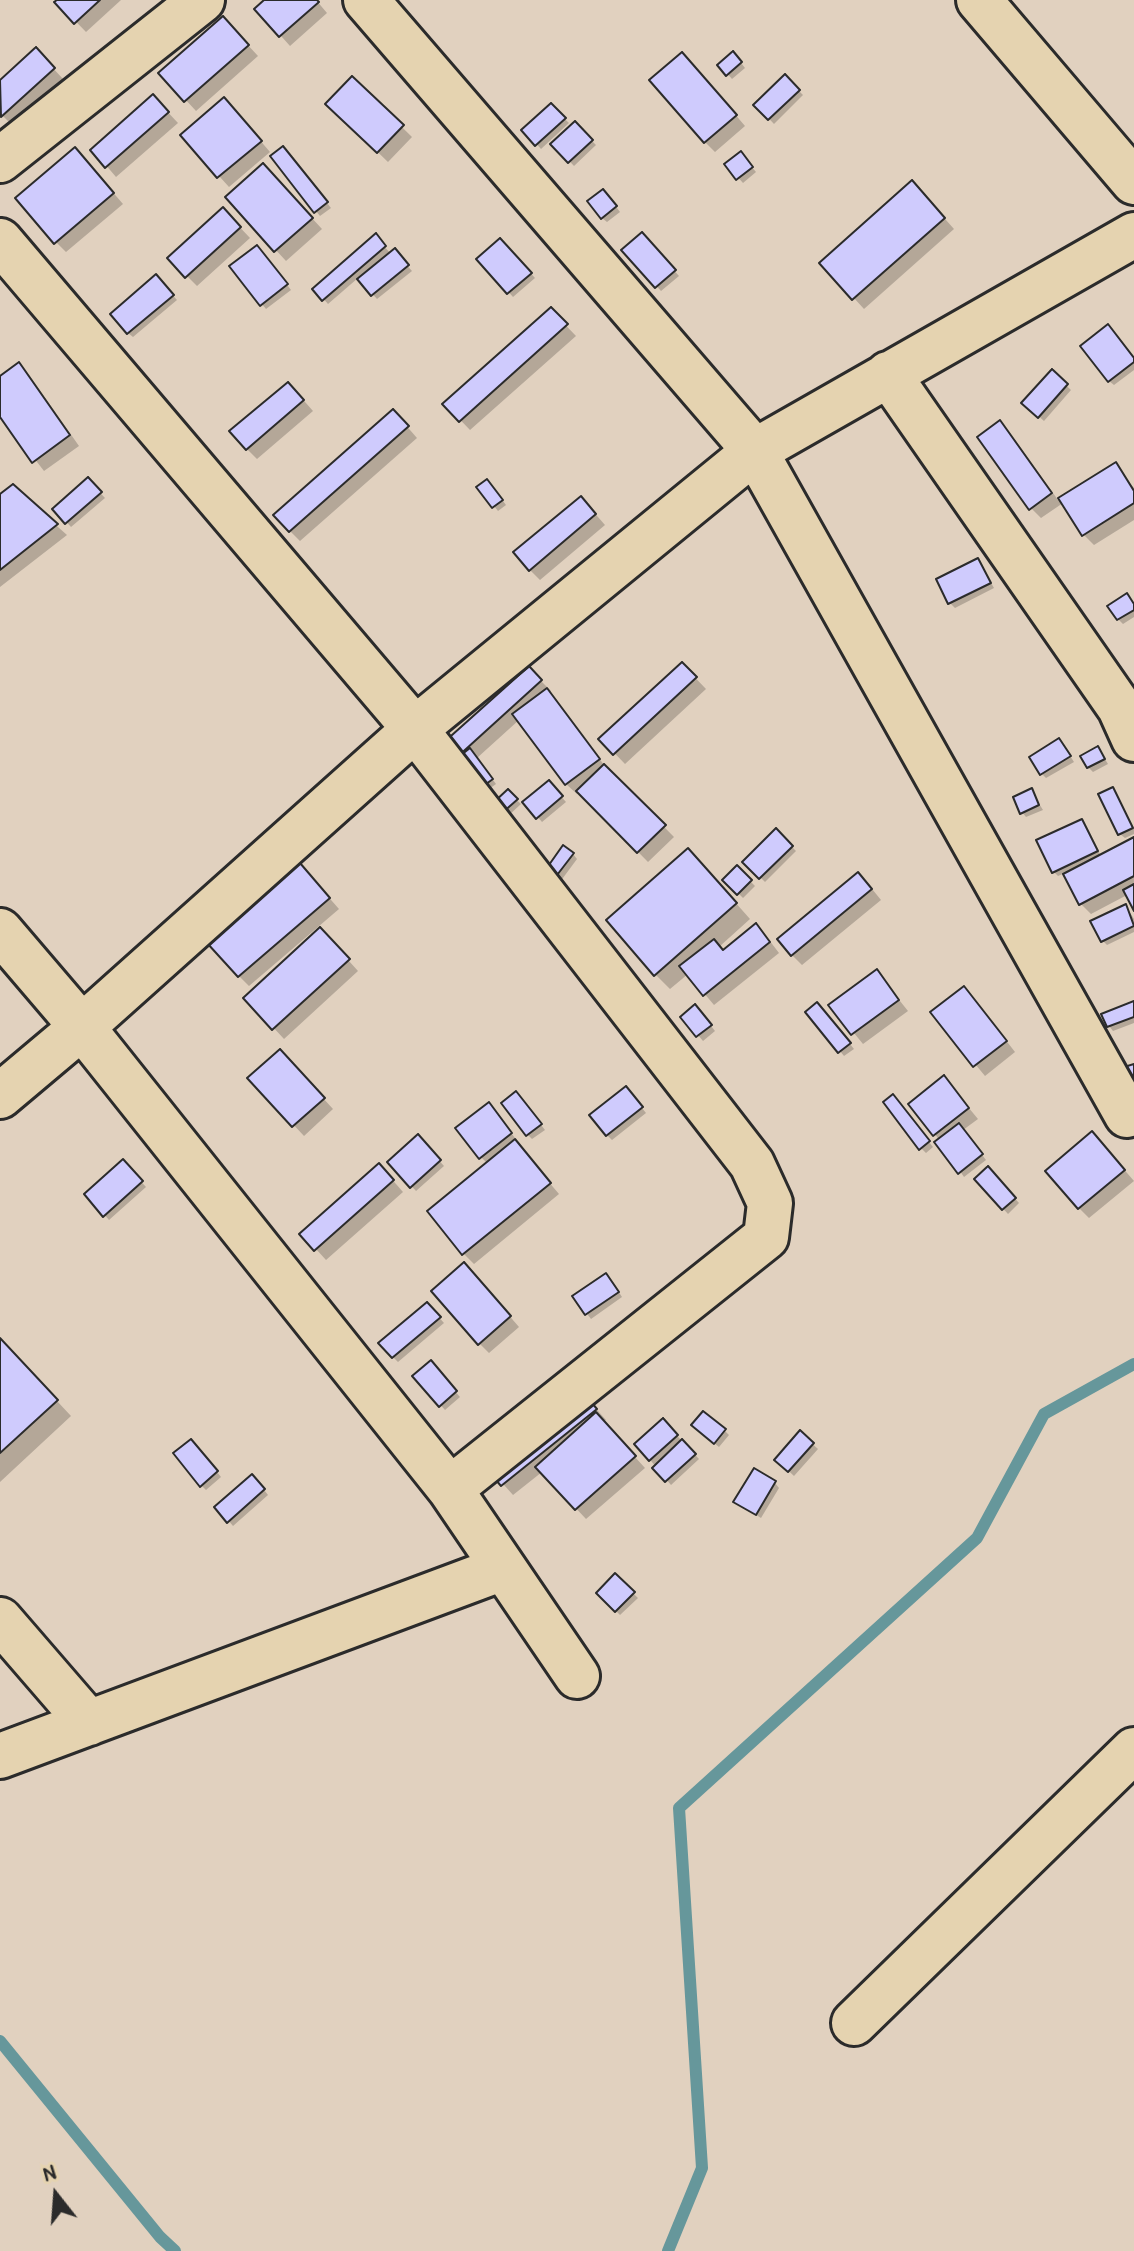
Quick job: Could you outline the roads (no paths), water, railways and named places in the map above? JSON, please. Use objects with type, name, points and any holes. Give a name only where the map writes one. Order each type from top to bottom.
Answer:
[{"type":"street","points":[[0,160],[202,0]]},
{"type":"street","points":[[366,0],[755,451],[1127,1115]]},
{"type":"street","points":[[979,0],[1134,182]]},
{"type":"street","points":[[0,1096],[82,1027],[415,729],[755,451],[1134,235]]},
{"type":"street","points":[[0,241],[415,729],[752,1164],[770,1203],[766,1237],[450,1489]]},
{"type":"street","points":[[888,374],[1129,717]]},
{"type":"street","points":[[0,931],[82,1027],[450,1489],[577,1676]]},
{"type":"street","points":[[0,1756],[503,1568]]},
{"type":"street","points":[[0,1620],[89,1723]]},
{"type":"street","points":[[854,2023],[1134,1750]]},
{"type":"waterway","points":[[668,2251],[702,2168],[679,1808],[977,1538],[1044,1414],[1134,1364]]},
{"type":"waterway","points":[[0,2041],[160,2237],[175,2251]]}]
